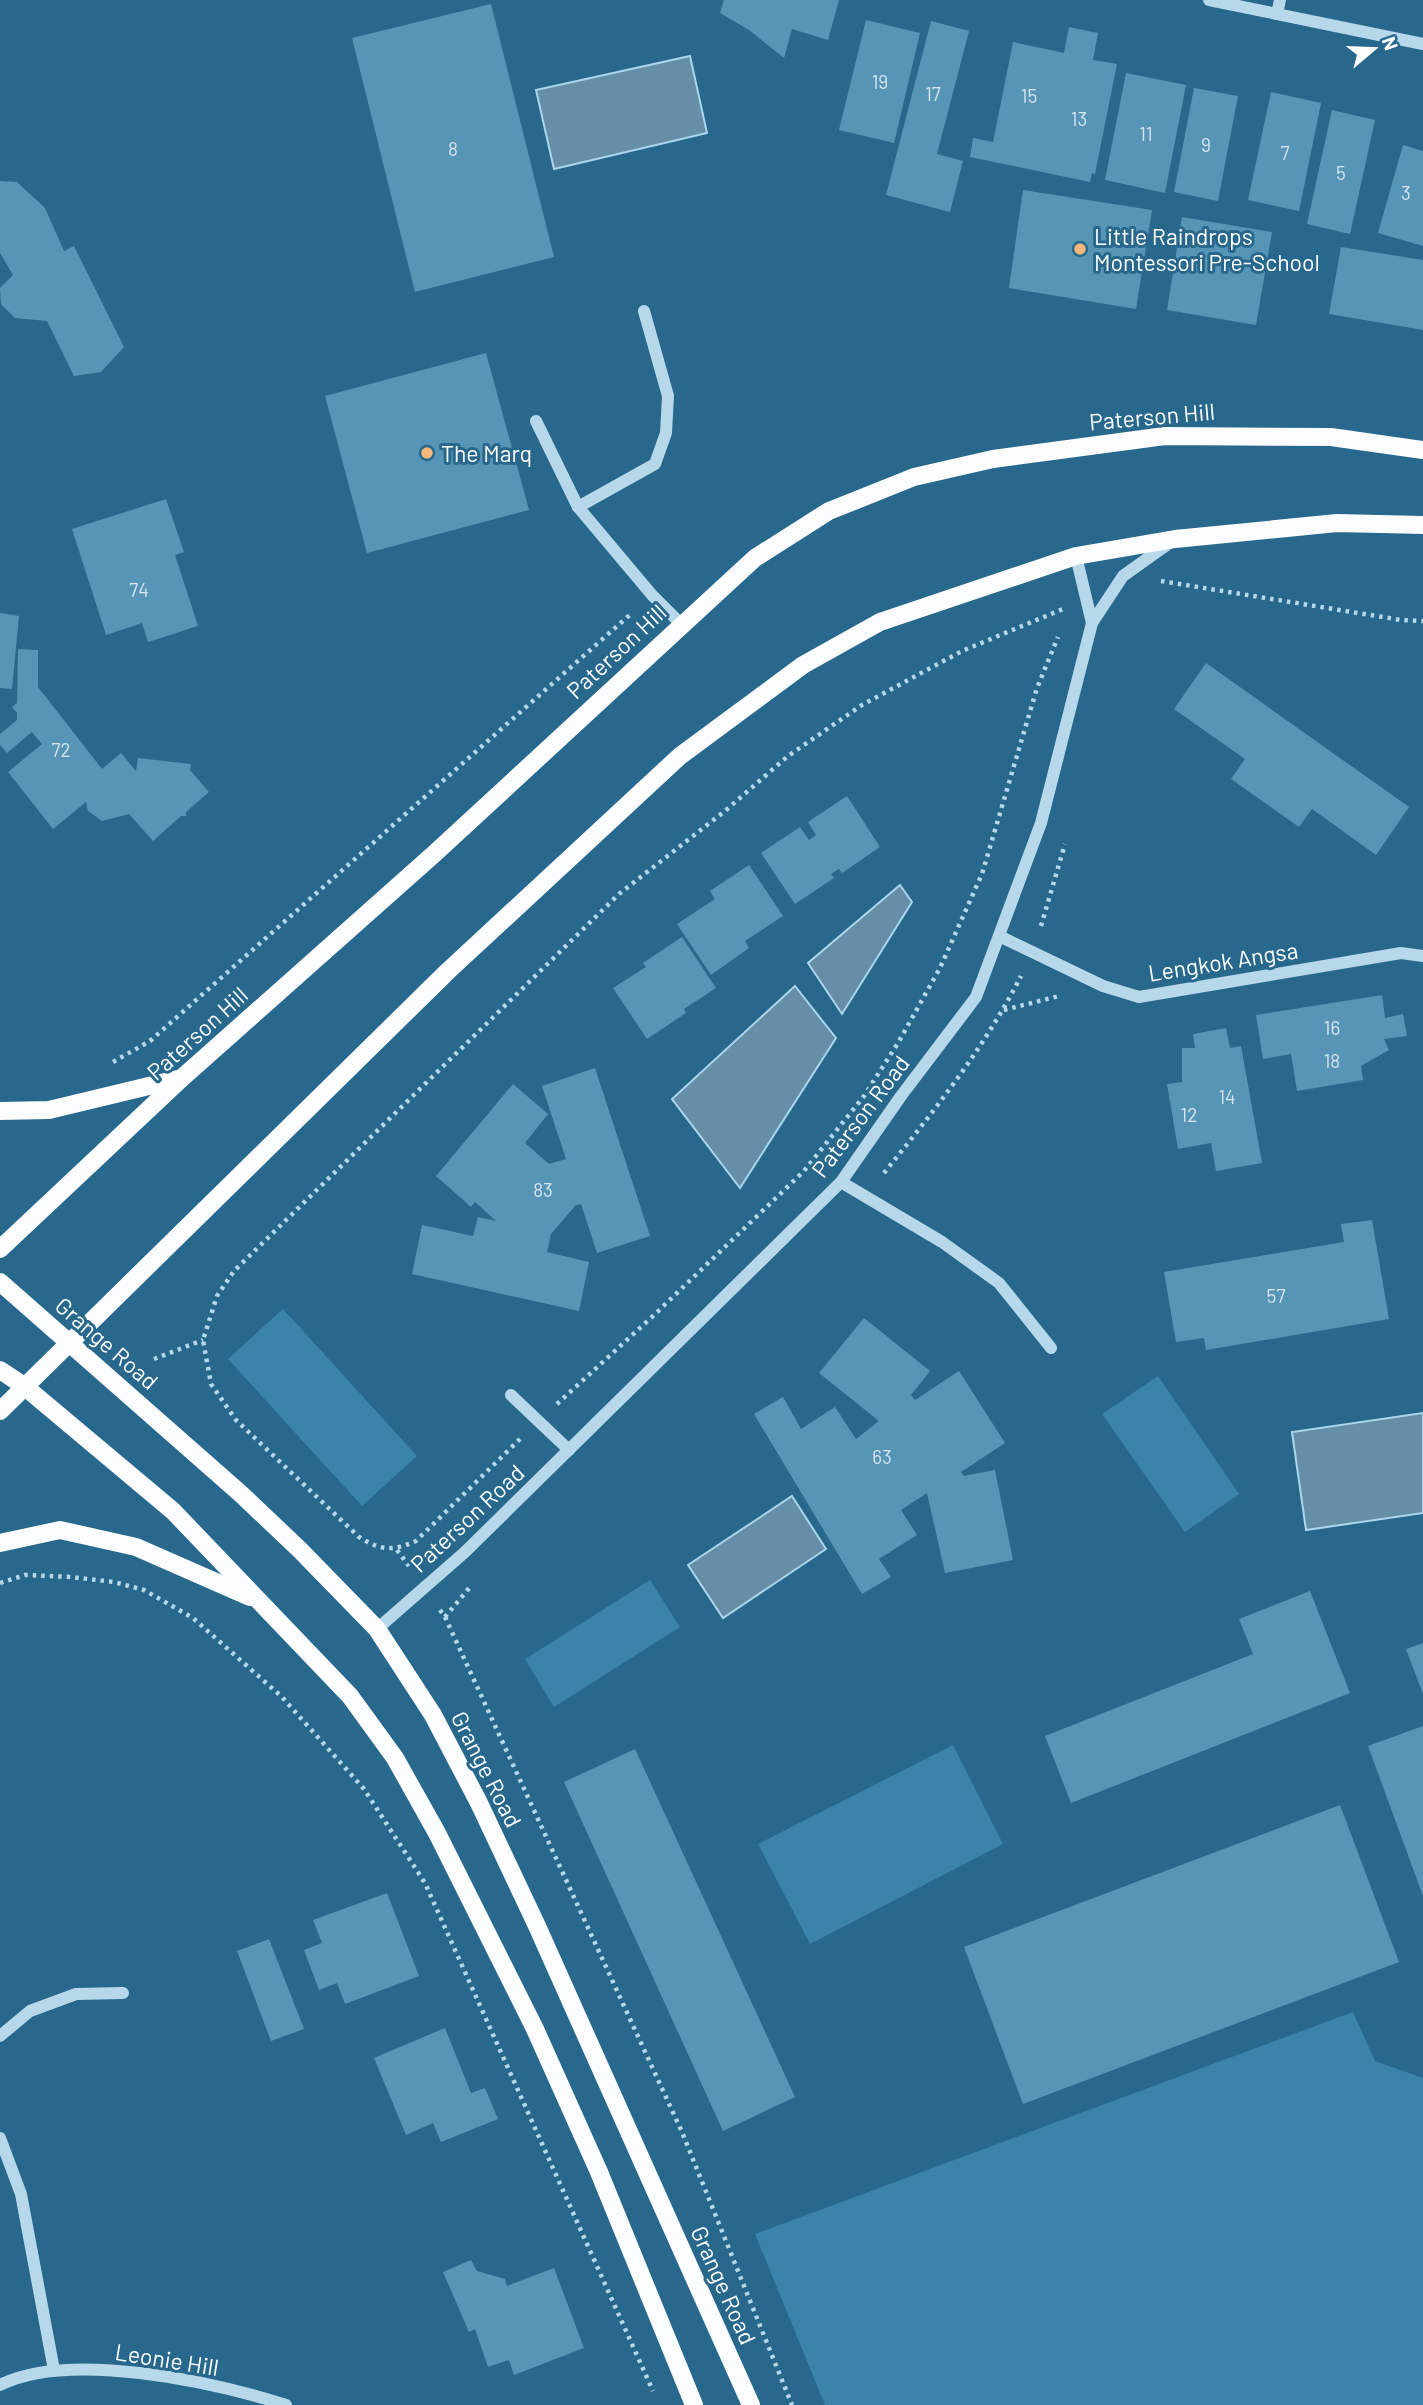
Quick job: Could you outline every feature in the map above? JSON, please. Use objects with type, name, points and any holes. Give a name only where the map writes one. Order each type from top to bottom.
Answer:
[{"type":"main road","name":"Paterson Hill","points":[[0,1249],[183,1077],[434,854],[755,558],[829,511],[914,477],[993,459],[1165,436],[1331,437],[1423,450]]},
{"type":"main road","points":[[0,1411],[448,971],[680,756],[803,665],[880,622],[1076,556],[1175,539],[1337,523],[1423,524]]},
{"type":"main road","points":[[0,1111],[49,1110],[183,1077]]},
{"type":"main road","name":"Grange Road","points":[[0,1282],[241,1494],[377,1629],[433,1715],[479,1803],[537,1926],[751,2405]]},
{"type":"main road","points":[[0,1370],[24,1386],[173,1511],[350,1696],[395,1758],[437,1833],[540,2040],[599,2172],[694,2405]]},
{"type":"main road","points":[[0,1543],[60,1530],[98,1538],[136,1547],[259,1601]]},
{"type":"street","points":[[1209,0],[1423,44]]},
{"type":"street","points":[[1277,14],[1280,0]]},
{"type":"street","points":[[578,507],[655,464],[659,454],[666,433],[668,396],[644,310]]},
{"type":"street","points":[[536,421],[578,507],[652,595],[681,624]]},
{"type":"street","points":[[1092,622],[1122,576],[1175,539]]},
{"type":"street","name":"Paterson Road","points":[[377,1629],[465,1552],[841,1182],[976,997],[1041,823],[1092,622],[1076,556]]},
{"type":"street","name":"Lengkok Angsa","points":[[999,936],[1103,986],[1139,997],[1401,953],[1418,953],[1423,956]]},
{"type":"street","points":[[841,1182],[942,1242],[999,1283],[1051,1348]]},
{"type":"street","points":[[511,1395],[569,1450]]},
{"type":"street","points":[[0,2036],[30,2011],[76,1994],[123,1993]]},
{"type":"street","points":[[0,2138],[21,2194],[54,2370]]},
{"type":"street","name":"Leonie Hill","points":[[0,2385],[11,2379],[54,2370],[127,2370],[254,2395],[286,2405]]},
{"type":"path","points":[[1122,576],[1401,620],[1423,621]]},
{"type":"path","points":[[112,1063],[150,1041],[652,595]]},
{"type":"path","points":[[1061,630],[1037,688],[982,874],[940,968],[871,1085],[804,1171],[653,1316],[538,1421],[416,1541],[397,1550],[359,1537],[236,1420],[211,1384],[203,1340],[217,1296],[234,1270],[619,894],[725,811],[788,756],[862,705],[962,651],[1036,618],[1071,606],[1066,618]]},
{"type":"path","points":[[1004,1010],[1058,996],[1081,1007],[1093,1004],[1103,986]]},
{"type":"path","points":[[154,1359],[203,1340]]},
{"type":"path","points":[[0,1583],[25,1575],[71,1577],[114,1582],[144,1590],[193,1618],[282,1697],[364,1789],[425,1883],[654,2393]]},
{"type":"path","points":[[445,1617],[682,2132],[792,2405]]},
{"type":"shaded area","points":[[690,56],[707,133],[554,169],[536,90]]},
{"type":"shaded area","points":[[900,885],[912,902],[842,1014],[808,963]]},
{"type":"shaded area","points":[[795,986],[836,1038],[740,1188],[672,1099]]},
{"type":"shaded area","points":[[283,1309],[417,1456],[362,1506],[228,1359]]},
{"type":"shaded area","points":[[1158,1376],[1239,1494],[1185,1532],[1102,1414]]},
{"type":"shaded area","points":[[1423,1413],[1423,1513],[1306,1530],[1292,1432]]},
{"type":"shaded area","points":[[792,1496],[826,1549],[723,1618],[688,1565]]},
{"type":"shaded area","points":[[650,1580],[680,1627],[554,1707],[525,1659]]},
{"type":"shaded area","points":[[953,1745],[1003,1844],[810,1944],[758,1844]]},
{"type":"shaded area","points":[[1353,2012],[1375,2061],[1423,2078],[1423,2405],[825,2405],[755,2234]]},
{"type":"building","points":[[724,0],[839,0],[828,40],[792,29],[784,58],[749,30],[720,13]]},
{"type":"building","points":[[491,4],[554,257],[415,292],[352,38]]},
{"type":"building","points":[[866,20],[920,33],[894,143],[839,130]]},
{"type":"building","points":[[931,21],[969,31],[937,154],[963,161],[950,212],[886,195]]},
{"type":"building","points":[[1069,27],[1098,33],[1093,60],[1117,64],[1095,174],[1092,173],[1090,182],[970,157],[973,138],[993,142],[1013,42],[1064,53]]},
{"type":"building","points":[[1126,73],[1186,85],[1165,193],[1105,180]]},
{"type":"building","points":[[1194,88],[1238,96],[1218,201],[1174,192]]},
{"type":"building","points":[[1271,92],[1321,103],[1299,211],[1248,200]]},
{"type":"building","points":[[1332,110],[1375,120],[1350,234],[1307,224]]},
{"type":"building","points":[[1403,145],[1423,151],[1423,246],[1378,233]]},
{"type":"building","points":[[0,181],[17,182],[45,208],[64,251],[74,246],[124,347],[101,372],[74,376],[47,321],[15,318],[1,304],[0,288],[13,275],[0,253]]},
{"type":"building","name":"Little Raindrops Montessori Pre-School","points":[[1023,190],[1152,210],[1136,309],[1009,288]]},
{"type":"building","points":[[1182,217],[1272,232],[1256,325],[1167,310]]},
{"type":"building","points":[[1341,247],[1423,260],[1423,330],[1329,314]]},
{"type":"building","name":"The Marq","points":[[486,353],[529,510],[367,553],[325,396]]},
{"type":"building","points":[[166,499],[184,552],[175,555],[198,626],[148,642],[142,623],[106,635],[72,529]]},
{"type":"building","points":[[0,613],[19,616],[12,689],[0,688]]},
{"type":"building","points":[[18,649],[38,650],[38,687],[102,769],[121,753],[136,771],[138,758],[191,764],[190,770],[209,792],[186,812],[186,816],[181,816],[153,841],[129,814],[102,821],[88,811],[86,802],[53,829],[8,772],[42,744],[32,732],[7,753],[0,745],[0,734],[17,720],[17,713],[12,707],[17,703]]},
{"type":"building","points":[[1206,663],[1409,807],[1376,855],[1312,809],[1299,827],[1231,779],[1245,759],[1174,709]]},
{"type":"building","points":[[847,796],[880,847],[842,873],[839,869],[831,874],[834,878],[795,904],[761,853],[800,827],[809,840],[816,835],[808,822]]},
{"type":"building","points":[[749,865],[783,916],[745,941],[749,948],[711,975],[677,924],[715,899],[710,891]]},
{"type":"building","points":[[682,937],[716,988],[684,1009],[686,1013],[647,1039],[613,988],[646,967],[643,963]]},
{"type":"building","points":[[1382,995],[1385,1018],[1403,1014],[1407,1036],[1384,1039],[1389,1050],[1361,1066],[1363,1080],[1297,1091],[1291,1054],[1263,1059],[1256,1015]]},
{"type":"building","points":[[1226,1028],[1230,1048],[1241,1046],[1262,1163],[1216,1171],[1211,1143],[1178,1149],[1167,1084],[1182,1082],[1182,1048],[1195,1048],[1193,1034]]},
{"type":"building","points":[[595,1068],[650,1236],[597,1253],[581,1204],[576,1205],[551,1234],[547,1252],[589,1262],[579,1311],[412,1274],[422,1225],[473,1236],[478,1217],[496,1221],[475,1202],[471,1207],[436,1176],[513,1084],[548,1114],[525,1143],[549,1164],[566,1159],[542,1086]]},
{"type":"building","points":[[1372,1220],[1389,1319],[1206,1350],[1204,1338],[1176,1342],[1164,1272],[1344,1242],[1341,1224]]},
{"type":"building","points":[[864,1318],[930,1371],[911,1395],[915,1400],[959,1371],[1005,1443],[961,1472],[964,1476],[995,1470],[1013,1560],[945,1573],[927,1493],[901,1510],[917,1535],[879,1559],[891,1577],[862,1594],[754,1414],[783,1397],[801,1429],[835,1407],[856,1439],[879,1421],[819,1373]]},
{"type":"building","points":[[1310,1591],[1350,1693],[1071,1803],[1045,1736],[1253,1654],[1239,1619]]},
{"type":"building","points":[[1423,1643],[1423,1694],[1406,1649]]},
{"type":"building","points":[[1423,1726],[1423,1896],[1368,1746]]},
{"type":"building","points":[[635,1749],[795,2097],[723,2131],[564,1782]]},
{"type":"building","points":[[1340,1805],[1399,1962],[1023,2104],[964,1947]]},
{"type":"building","points":[[387,1893],[419,1976],[345,2004],[337,1983],[319,1990],[304,1950],[322,1943],[313,1920]]},
{"type":"building","points":[[269,1939],[304,2029],[271,2041],[237,1951]]},
{"type":"building","points":[[445,2028],[471,2093],[485,2088],[498,2119],[441,2142],[433,2123],[406,2135],[374,2058]]},
{"type":"building","points":[[471,2260],[477,2271],[505,2279],[507,2286],[554,2268],[584,2348],[514,2375],[509,2360],[488,2367],[475,2329],[469,2332],[443,2272]]},
{"type":"place","name":"Little Raindrops Montessori Pre-School","points":[[1080,249]]},
{"type":"place","name":"The Marq","points":[[427,453]]}]
